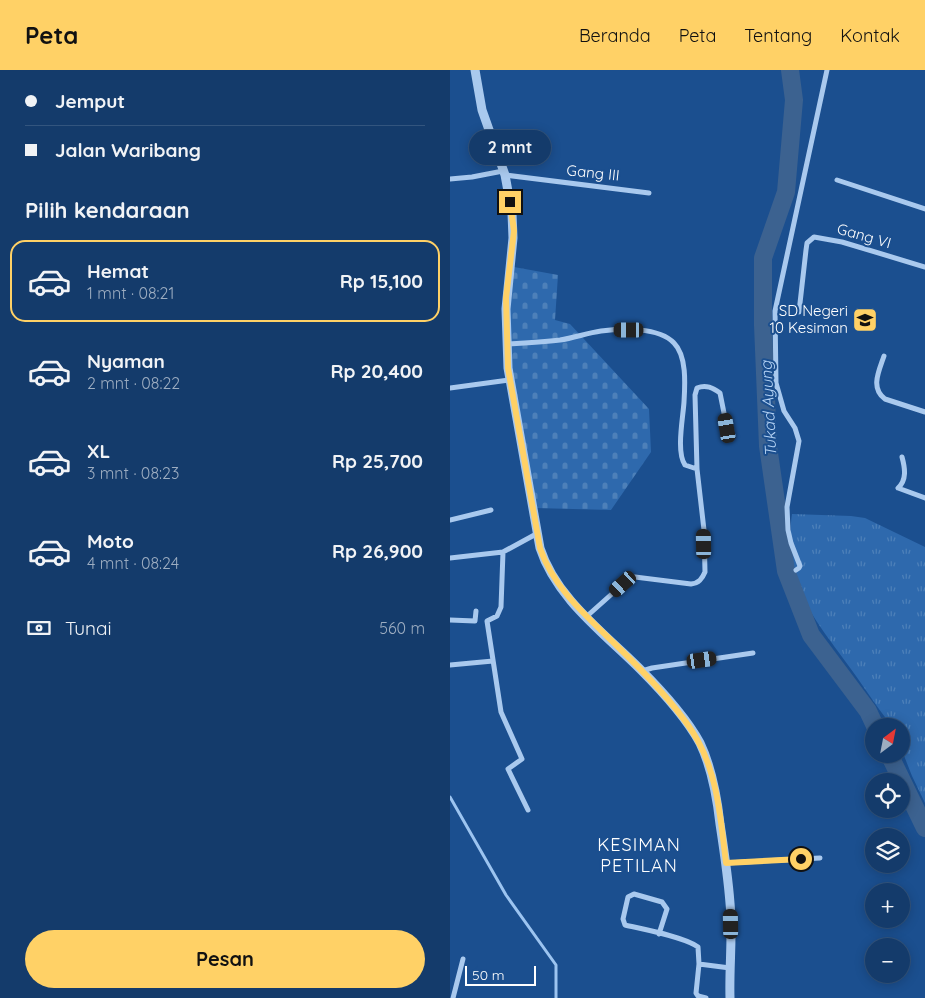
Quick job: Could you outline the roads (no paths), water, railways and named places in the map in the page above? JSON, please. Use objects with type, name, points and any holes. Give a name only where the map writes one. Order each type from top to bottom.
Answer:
[{"type":"street","points":[[475,70],[482,110],[504,173],[514,231],[506,298],[507,344],[510,380],[540,548],[548,568],[567,596],[642,671],[686,723],[704,752],[718,809],[726,863],[730,904],[730,998]]},
{"type":"street","points":[[796,570],[800,566],[789,537],[787,507],[799,441],[784,411],[776,383],[775,311],[827,70]]},
{"type":"street","name":"Gang III","points":[[450,179],[504,173],[649,193]]},
{"type":"street","points":[[837,180],[925,210]]},
{"type":"street","name":"Gang VI","points":[[799,312],[807,243],[814,237],[842,242],[925,267]]},
{"type":"street","points":[[507,344],[561,340],[612,330],[646,331],[668,338],[674,343],[682,358],[684,389],[681,441],[682,461],[684,466],[697,469]]},
{"type":"street","points":[[884,356],[877,379],[877,390],[880,395],[885,399],[925,412]]},
{"type":"street","points":[[450,388],[510,380]]},
{"type":"street","points":[[586,617],[623,584],[635,577],[691,584],[696,584],[702,578],[704,572],[704,530],[697,469],[695,395],[697,388],[702,386],[709,387],[720,393],[727,428]]},
{"type":"street","points":[[902,457],[905,468],[904,477],[902,484],[898,488],[925,498]]},
{"type":"street","points":[[450,520],[491,510]]},
{"type":"street","points":[[450,558],[503,552],[538,533]]},
{"type":"street","points":[[503,552],[500,607],[497,616],[487,621],[501,712],[522,759],[508,769],[528,810]]},
{"type":"street","points":[[450,620],[475,621],[476,612]]},
{"type":"street","points":[[642,671],[753,653]]},
{"type":"street","points":[[450,664],[493,661]]},
{"type":"street","points":[[726,863],[820,858]]},
{"type":"street","points":[[660,934],[667,909],[662,902],[634,894],[628,897],[623,919],[625,925],[660,934],[692,942],[698,947],[699,964],[696,993],[698,996],[706,998]]},
{"type":"street","points":[[453,998],[463,959]]},
{"type":"street","points":[[699,964],[730,968]]},
{"type":"waterway","name":"Tukad Ayung","points":[[790,70],[794,100],[786,192],[763,258],[763,325],[768,446],[786,571],[811,635],[871,718]]},
{"type":"waterway","name":"Tukad Ayung","points":[[893,763],[925,828]]},
{"type":"waterway","points":[[450,797],[506,895],[556,965],[556,998]]},
{"type":"place","name":"SD Negeri 10 Kesiman","points":[[865,320]]},
{"type":"district","name":"KESIMAN PETILAN","points":[[639,855]]}]
